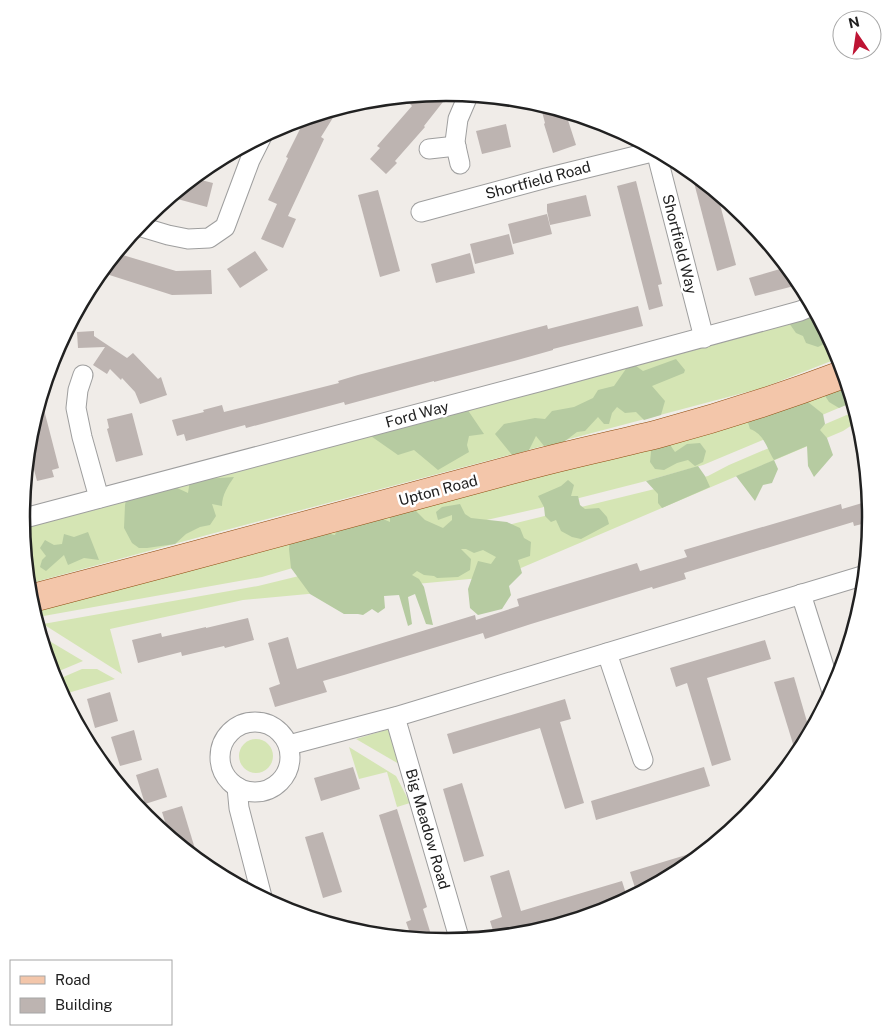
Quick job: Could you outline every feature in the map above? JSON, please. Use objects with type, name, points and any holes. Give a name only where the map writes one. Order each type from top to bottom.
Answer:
[{"type":"main road","name":"Upton Road","points":[[38,597],[519,468],[658,434],[796,392],[837,377]]},
{"type":"street","points":[[429,149],[458,156],[455,142],[458,119],[465,102]]},
{"type":"street","points":[[147,229],[188,239],[210,238],[225,227],[257,147]]},
{"type":"street","name":"Shortfield Road","points":[[421,212],[647,153]]},
{"type":"street","name":"Shortfield Way","points":[[658,160],[704,338]]},
{"type":"street","name":"Ford Way","points":[[30,517],[704,338],[806,309]]},
{"type":"street","points":[[83,375],[78,390],[76,408],[99,498]]},
{"type":"street","points":[[288,745],[395,717],[857,577]]},
{"type":"street","points":[[801,594],[828,681]]},
{"type":"street","points":[[607,653],[643,760]]},
{"type":"street","name":"Big Meadow Road","points":[[395,717],[458,934]]},
{"type":"street","points":[[263,722],[274,727],[283,735],[288,745],[289,767],[285,776],[268,790],[257,792],[236,787],[230,782],[221,767],[220,750],[223,742],[230,732],[239,725],[263,722]]},
{"type":"street","points":[[236,787],[239,808],[260,890]]},
{"type":"green space","points":[[807,311],[831,361],[762,388],[35,582],[31,545],[30,525],[32,522]]},
{"type":"green space","points":[[808,312],[824,344],[818,347],[806,343],[803,336],[796,333],[789,323]]},
{"type":"green space","points":[[676,359],[685,370],[684,373],[652,386],[665,401],[661,415],[644,420],[636,412],[625,413],[617,407],[612,413],[609,424],[604,424],[598,417],[585,431],[577,432],[561,444],[544,446],[536,436],[529,450],[512,455],[495,434],[504,424],[535,418],[545,419],[552,411],[574,407],[593,398],[598,390],[614,386],[628,366],[636,366],[643,371]]},
{"type":"green space","points":[[840,385],[846,405],[703,465],[540,508],[357,549],[262,577],[42,616],[39,605]]},
{"type":"green space","points":[[840,385],[846,405],[839,408],[829,402],[822,391]]},
{"type":"green space","points":[[803,398],[823,414],[825,424],[820,430],[827,438],[833,455],[814,477],[808,466],[807,446],[774,460],[762,438],[750,429],[746,416]]},
{"type":"green space","points":[[465,406],[484,434],[469,436],[467,445],[469,452],[438,470],[414,450],[398,455],[368,434]]},
{"type":"green space","points":[[849,414],[852,425],[843,431],[502,576],[243,600],[110,629],[122,674],[44,625],[258,586],[708,476],[729,465]]},
{"type":"green space","points":[[666,439],[675,452],[687,444],[700,443],[706,451],[703,462],[695,466],[688,460],[664,470],[655,469],[650,462],[652,442]]},
{"type":"green space","points":[[774,460],[778,469],[772,483],[763,485],[755,501],[736,476]]},
{"type":"green space","points":[[698,466],[710,487],[662,508],[658,503],[658,494],[646,481]]},
{"type":"green space","points":[[234,477],[224,494],[222,506],[212,504],[216,516],[210,525],[200,527],[186,534],[175,544],[139,548],[132,543],[124,528],[127,496],[175,487],[188,493],[190,480]]},
{"type":"green space","points":[[568,480],[574,485],[571,496],[578,496],[580,505],[585,509],[599,508],[607,517],[609,524],[581,539],[561,531],[556,520],[551,522],[545,516],[544,507],[538,496],[561,486]]},
{"type":"green space","points":[[460,504],[465,514],[471,518],[507,522],[520,528],[524,538],[531,542],[530,556],[518,560],[522,573],[509,586],[511,595],[502,609],[478,615],[470,608],[468,589],[478,561],[491,564],[496,557],[483,550],[474,553],[461,549],[471,559],[470,570],[458,577],[437,578],[417,571],[412,575],[419,579],[424,587],[433,625],[426,624],[415,594],[408,597],[412,624],[408,626],[399,595],[384,596],[385,608],[378,613],[372,609],[363,615],[344,614],[310,594],[291,568],[290,538],[316,531],[335,535],[338,526],[376,516],[390,522],[390,512],[411,506],[425,520],[443,528],[452,520],[452,515],[438,520],[436,512],[442,507]]},
{"type":"green space","points":[[88,532],[99,560],[84,558],[68,565],[64,555],[46,571],[40,567],[42,560],[46,556],[40,548],[45,540],[54,545],[62,544],[64,534],[74,537]]},
{"type":"green space","points":[[49,641],[83,661],[60,671]]},
{"type":"green space","points":[[82,669],[97,669],[115,679],[69,693],[62,677]]},
{"type":"green space","points":[[389,729],[399,764],[356,739]]},
{"type":"green space","points":[[256,739],[268,744],[273,756],[268,768],[256,773],[244,768],[239,756],[244,744]]},
{"type":"green space","points":[[349,747],[396,776],[410,803],[397,807],[387,772],[359,779]]},
{"type":"building","points":[[444,101],[425,127],[395,161],[397,163],[386,174],[370,159],[380,148],[377,146],[412,106],[410,104]]},
{"type":"building","points":[[542,113],[568,120],[576,145],[553,153]]},
{"type":"building","points":[[333,118],[321,137],[324,139],[288,216],[296,219],[283,248],[261,239],[277,204],[268,200],[288,158],[286,157],[300,128]]},
{"type":"building","points":[[506,124],[511,147],[482,154],[476,131]]},
{"type":"building","points":[[203,180],[213,183],[207,207],[179,199]]},
{"type":"building","points":[[636,181],[662,284],[658,285],[663,306],[649,310],[617,186]]},
{"type":"building","points":[[694,184],[720,205],[736,265],[717,271]]},
{"type":"building","points":[[378,190],[400,271],[380,277],[358,195]]},
{"type":"building","points":[[586,195],[591,216],[550,225],[547,204]]},
{"type":"building","points":[[547,214],[552,234],[513,244],[508,224]]},
{"type":"building","points":[[509,234],[514,254],[475,264],[470,244]]},
{"type":"building","points":[[255,251],[268,270],[240,288],[227,269]]},
{"type":"building","points":[[470,253],[475,273],[436,283],[431,264]]},
{"type":"building","points":[[123,255],[176,271],[211,270],[212,294],[172,295],[108,275]]},
{"type":"building","points":[[780,269],[792,286],[755,296],[749,278]]},
{"type":"building","points":[[638,306],[643,326],[345,405],[344,402],[246,428],[245,425],[186,441],[184,434],[177,436],[172,420],[204,412],[203,410],[222,405],[224,412],[339,383],[338,381],[358,375],[547,325],[548,329]]},
{"type":"building","points":[[94,331],[94,336],[127,358],[133,353],[158,379],[161,377],[167,395],[140,404],[135,392],[122,378],[121,380],[110,369],[107,374],[93,365],[105,347],[78,348],[77,332]]},
{"type":"building","points":[[44,410],[59,468],[52,470],[54,477],[37,481],[33,468]]},
{"type":"building","points":[[132,413],[143,455],[116,462],[107,429],[109,428],[107,419]]},
{"type":"building","points":[[861,503],[862,524],[854,526],[853,522],[684,573],[686,579],[653,589],[652,587],[485,639],[483,633],[323,681],[327,692],[275,707],[269,688],[280,684],[268,643],[288,637],[297,669],[475,615],[476,620],[519,606],[517,599],[637,563],[640,571],[687,557],[684,550],[841,504],[842,509]]},
{"type":"building","points":[[248,618],[254,640],[225,648],[224,646],[182,656],[181,652],[138,663],[132,640],[161,633],[162,637]]},
{"type":"building","points":[[765,640],[771,659],[707,678],[731,760],[712,766],[687,683],[676,687],[670,668]]},
{"type":"building","points":[[794,677],[807,723],[794,746],[774,682]]},
{"type":"building","points":[[110,692],[118,721],[95,728],[87,699]]},
{"type":"building","points":[[565,699],[571,719],[560,722],[584,803],[565,809],[540,728],[453,754],[447,734]]},
{"type":"building","points":[[134,730],[142,760],[120,766],[111,737]]},
{"type":"building","points":[[353,767],[360,789],[321,801],[314,778]]},
{"type":"building","points":[[704,767],[710,786],[596,820],[591,801]]},
{"type":"building","points":[[158,768],[167,797],[145,804],[136,775]]},
{"type":"building","points":[[462,783],[484,856],[464,862],[443,789]]},
{"type":"building","points":[[182,806],[195,850],[166,824],[162,812]]},
{"type":"building","points":[[397,809],[427,907],[423,909],[431,933],[410,932],[406,922],[411,920],[379,815]]},
{"type":"building","points":[[323,832],[342,892],[323,898],[305,837]]},
{"type":"building","points":[[691,853],[635,888],[630,872]]},
{"type":"building","points":[[509,870],[521,911],[622,881],[626,893],[554,919],[527,926],[493,931],[490,921],[502,917],[490,876]]}]
